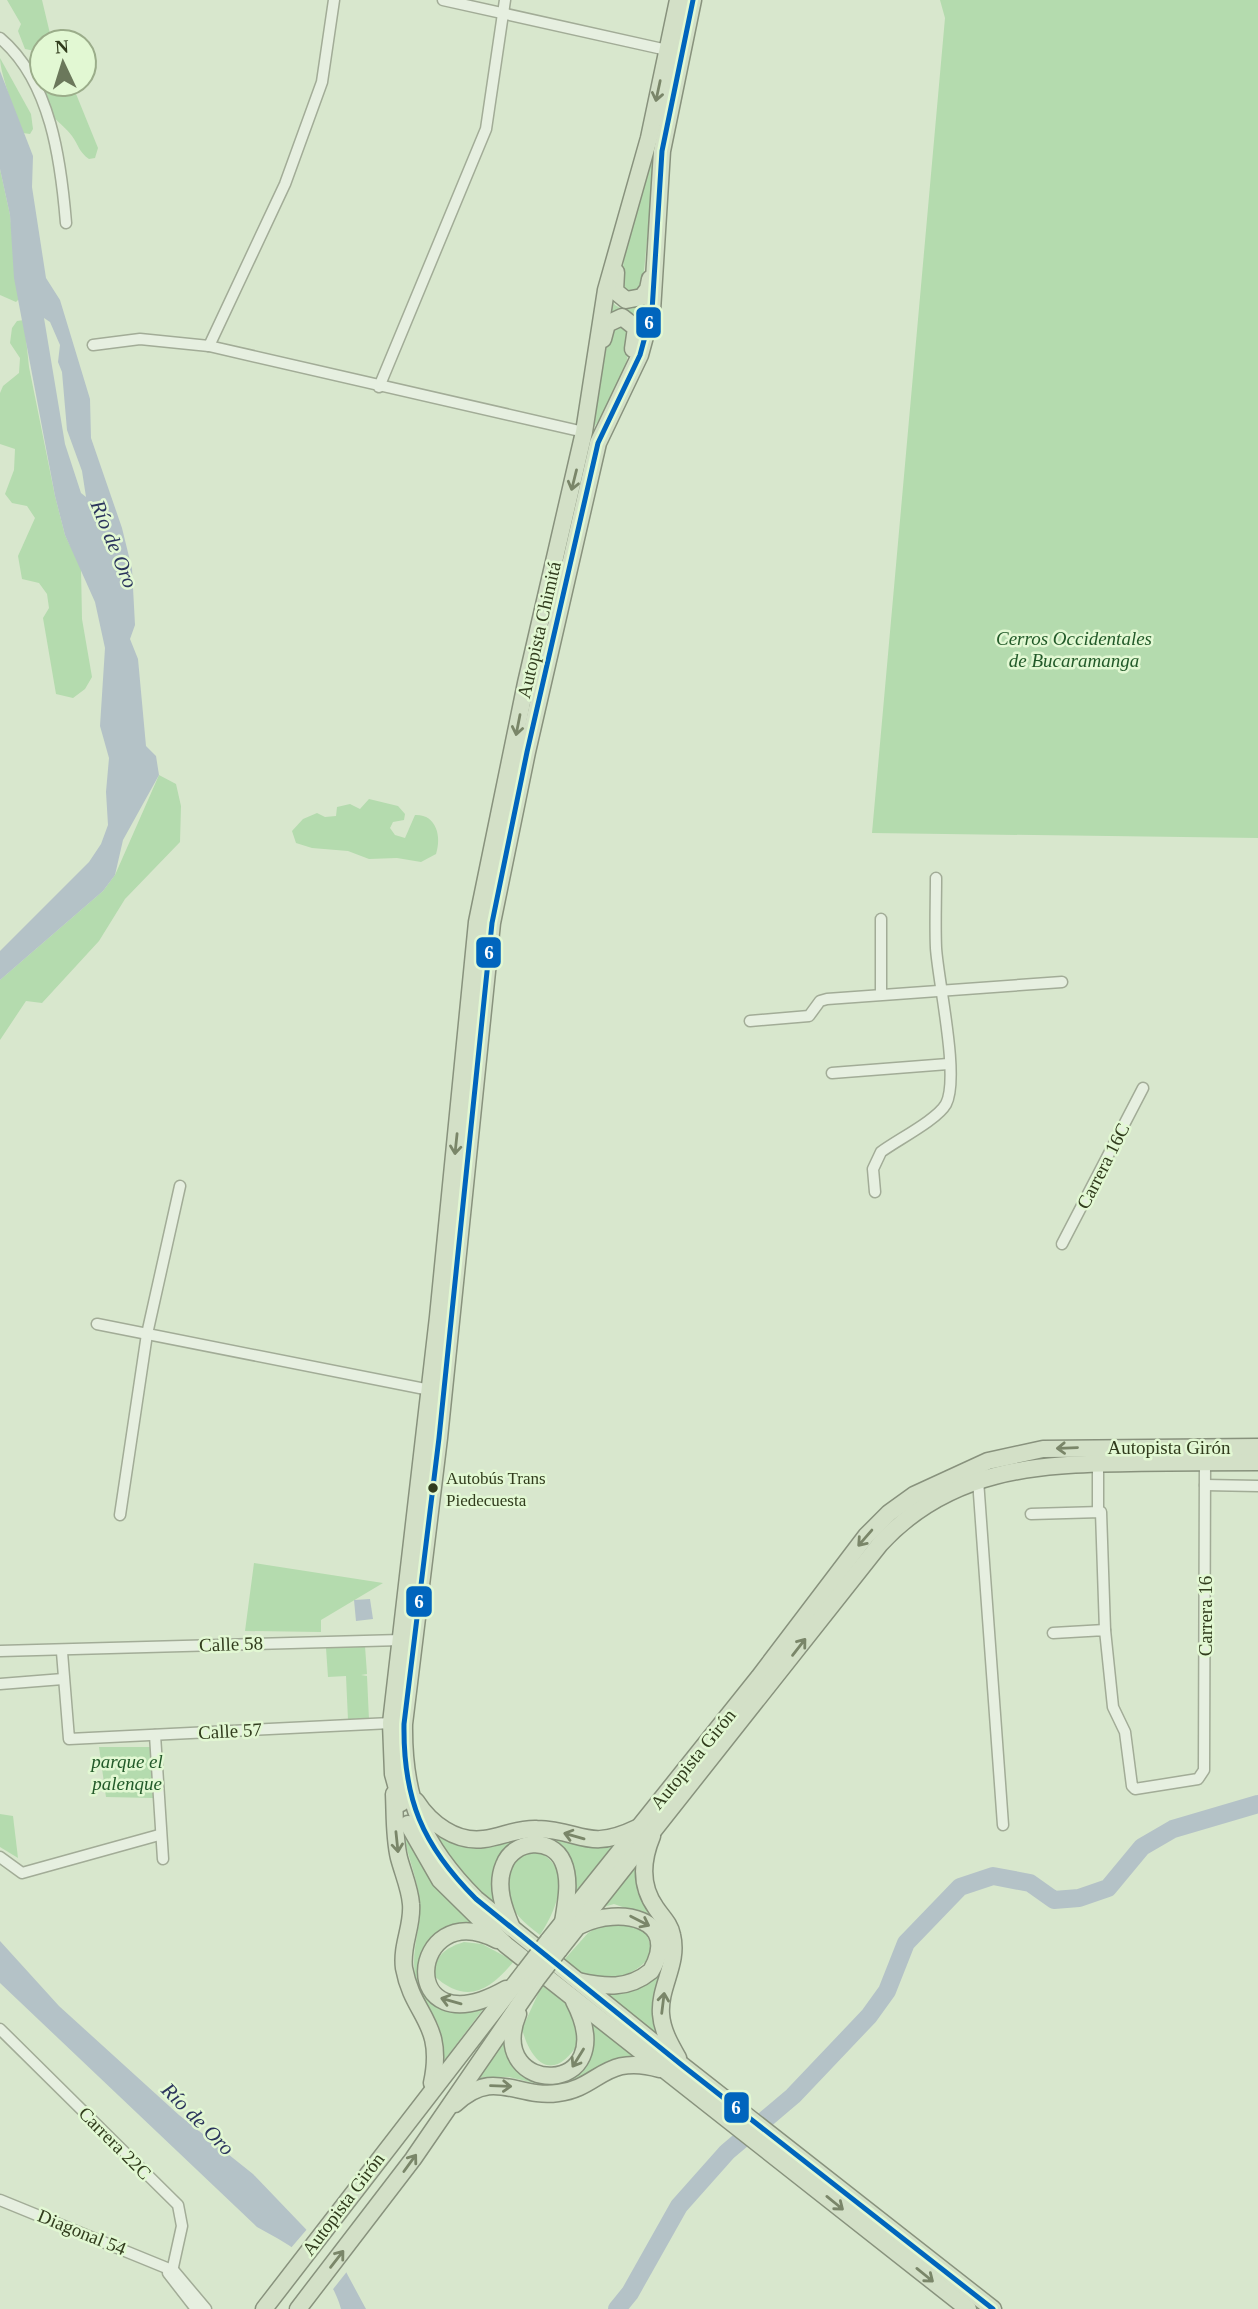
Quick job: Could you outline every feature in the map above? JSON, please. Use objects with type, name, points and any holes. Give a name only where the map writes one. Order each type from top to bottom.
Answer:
[{"type":"highway","name":"Autopista Chimitá","points":[[541,1961],[454,1896],[426,1858],[404,1815],[393,1774],[391,1723],[430,1390],[477,922],[526,683],[584,432],[593,387],[600,315],[649,138],[678,0]]},
{"type":"highway","name":"Autopista Chimitá","points":[[510,1938],[446,1867],[424,1833],[408,1789],[404,1724],[440,1424],[492,923],[527,752],[598,443],[645,343],[652,311],[662,152],[693,0]]},
{"type":"highway","points":[[623,228],[624,242],[614,287],[622,299],[636,301],[648,289],[659,214]]},
{"type":"highway","points":[[593,387],[604,330],[611,320],[622,317],[634,324],[637,332],[623,392]]},
{"type":"highway","name":"Autopista Girón","points":[[264,2309],[431,2090],[519,1989],[569,1925],[639,1826],[866,1536],[889,1513],[914,1495],[988,1461],[1033,1450],[1258,1447]]},
{"type":"highway","name":"Autopista Girón","points":[[569,1925],[658,1824],[895,1528],[934,1500],[978,1480],[1041,1465],[1258,1462]]},
{"type":"highway","points":[[393,1774],[398,1855],[412,1906],[404,1942],[404,1966],[413,1994],[433,2032],[436,2065],[431,2090]]},
{"type":"highway","points":[[408,1789],[432,1821],[444,1830],[470,1839],[485,1839],[512,1830],[539,1829],[593,1840],[621,1835],[639,1826]]},
{"type":"highway","points":[[658,1824],[644,1862],[644,1877],[651,1899],[672,1932],[672,1968],[660,2011],[663,2027],[683,2066]]},
{"type":"highway","points":[[531,1844],[543,1845],[563,1861],[569,1925],[600,1916],[628,1915],[650,1926],[658,1937],[659,1948],[651,1972],[630,1984],[573,1988],[586,2024],[587,2040],[576,2065],[553,2077],[540,2076],[527,2070],[513,2047],[511,2034],[519,1989],[460,2005],[436,1996],[425,1976],[428,1954],[446,1938],[475,1934],[510,1938],[501,1895],[503,1866],[518,1848],[531,1844]]},
{"type":"highway","points":[[541,1961],[665,2070],[732,2112]]},
{"type":"highway","points":[[573,1988],[683,2066],[732,2112],[968,2309]]},
{"type":"highway","name":"Autopista Girón","points":[[298,2309],[375,2210],[442,2115],[519,1989]]},
{"type":"highway","points":[[442,2115],[476,2089],[491,2085],[559,2094],[619,2066],[637,2064],[665,2070]]},
{"type":"highway","points":[[769,2142],[993,2309]]},
{"type":"street","points":[[209,346],[285,184],[322,82],[334,0]]},
{"type":"street","points":[[443,0],[667,50]]},
{"type":"street","points":[[379,387],[486,129],[505,0]]},
{"type":"street","points":[[0,38],[26,71],[49,120],[61,159],[66,223]]},
{"type":"street","points":[[93,345],[140,339],[209,346],[584,432]]},
{"type":"street","points":[[876,1192],[873,1170],[881,1152],[938,1113],[946,1104],[950,1087],[943,990],[936,951],[936,878]]},
{"type":"street","points":[[881,919],[881,994]]},
{"type":"street","points":[[750,1021],[809,1016],[820,1001],[827,999],[1062,982]]},
{"type":"street","points":[[832,1073],[948,1064]]},
{"type":"street","name":"Carrera 16C","points":[[1062,1244],[1143,1088]]},
{"type":"street","points":[[120,1516],[147,1334],[180,1186]]},
{"type":"street","points":[[97,1324],[430,1390]]},
{"type":"street","name":"Carrera 16","points":[[1105,1630],[1113,1707],[1125,1732],[1132,1786],[1142,1790],[1198,1779],[1204,1770],[1205,1461]]},
{"type":"street","points":[[1053,1633],[1105,1630],[1098,1463]]},
{"type":"street","points":[[978,1480],[1003,1825]]},
{"type":"street","points":[[1205,1485],[1258,1486]]},
{"type":"street","points":[[1031,1514],[1098,1510]]},
{"type":"street","name":"Calle 58","points":[[0,1651],[62,1652],[244,1642],[401,1640]]},
{"type":"street","points":[[0,1684],[63,1679],[62,1652]]},
{"type":"street","name":"Calle 57","points":[[63,1679],[69,1739],[391,1723]]},
{"type":"street","points":[[155,1735],[159,1835],[163,1859]]},
{"type":"street","points":[[0,1857],[22,1873],[159,1835]]},
{"type":"street","name":"Carrera 22C","points":[[0,2029],[178,2205],[183,2226],[170,2271]]},
{"type":"street","name":"Diagonal 54","points":[[0,2200],[170,2271],[206,2309]]},
{"type":"street","points":[[170,2271],[196,2309]]},
{"type":"green space","points":[[7,0],[42,0],[49,28],[28,28],[28,50],[25,49],[18,31],[21,24]]},
{"type":"green space","name":"Cerros Occidentales de Bucaramanga","points":[[940,0],[1258,0],[1258,838],[872,833],[945,18]]},
{"type":"green space","points":[[0,58],[31,114],[33,129],[30,134],[23,133],[20,126],[5,84]]},
{"type":"green space","points":[[44,98],[78,98],[98,148],[95,158],[89,159],[83,154]]},
{"type":"green space","points":[[656,144],[643,282],[641,289],[627,294],[620,284],[628,237]]},
{"type":"green space","points":[[0,169],[10,215],[19,299],[16,302],[0,295]]},
{"type":"green space","points":[[609,295],[615,305],[625,309],[638,306],[650,297],[641,336],[610,315]]},
{"type":"green space","points":[[24,320],[29,367],[55,496],[65,535],[81,568],[82,619],[92,677],[85,689],[73,698],[56,694],[43,618],[49,608],[47,594],[39,583],[22,579],[18,556],[35,518],[27,506],[12,503],[5,494],[14,470],[15,449],[0,444],[0,393],[3,386],[19,373],[20,358],[10,343],[12,328],[17,321]]},
{"type":"green space","points":[[617,324],[628,327],[625,368],[614,394],[592,430],[609,332]]},
{"type":"green space","points":[[159,775],[176,784],[181,806],[180,842],[125,899],[99,941],[42,1003],[26,1001],[0,1040],[0,980],[103,891],[115,875]]},
{"type":"green space","points":[[369,799],[398,806],[405,814],[404,820],[393,822],[390,828],[395,835],[405,838],[415,815],[428,818],[438,833],[436,854],[421,862],[397,858],[369,859],[348,851],[312,848],[296,843],[292,831],[303,819],[317,813],[325,817],[336,816],[337,807],[350,804],[360,809]]},
{"type":"green space","points":[[254,1563],[383,1583],[321,1620],[321,1632],[245,1631]]},
{"type":"green space","points":[[365,1646],[367,1674],[361,1675],[367,1676],[369,1720],[348,1720],[346,1676],[328,1677],[326,1648]]},
{"type":"green space","name":"parque el palenque","points":[[99,1747],[152,1747],[153,1798],[106,1797]]},
{"type":"green space","points":[[0,1814],[13,1816],[18,1858],[0,1847]]},
{"type":"green space","points":[[430,1825],[434,1831],[559,1835],[577,1845],[616,1845],[573,1897],[576,1878],[568,1856],[512,1844],[495,1866],[494,1883],[499,1912],[458,1869]]},
{"type":"green space","points":[[404,1836],[437,1885],[478,1929],[441,1934],[432,1939],[422,1955],[423,1982],[468,2010],[484,2008],[440,2066],[441,2035],[418,1988],[415,1975],[414,1956],[420,1905]]},
{"type":"green space","points":[[537,1851],[548,1858],[559,1878],[559,1890],[552,1913],[540,1935],[521,1919],[507,1894],[513,1859]]},
{"type":"green space","points":[[642,1852],[636,1871],[637,1891],[668,1941],[665,2045],[597,1990],[658,1969],[645,1915],[614,1904],[600,1908]]},
{"type":"green space","points":[[608,1921],[633,1924],[644,1930],[652,1954],[643,1964],[621,1976],[609,1978],[585,1974],[563,1961],[588,1933]]},
{"type":"green space","points":[[464,1942],[482,1944],[514,1961],[486,1987],[467,1992],[456,1990],[433,1975],[436,1962],[442,1953]]},
{"type":"green space","points":[[542,1985],[570,2007],[580,2040],[563,2061],[554,2065],[539,2061],[532,2053],[522,2029]]},
{"type":"green space","points":[[589,2019],[643,2060],[619,2059],[555,2088],[509,2077],[483,2077],[471,2084],[509,2026],[507,2046],[545,2081],[590,2053],[593,2039]]},
{"type":"water","name":"Río de Oro","points":[[0,71],[33,156],[32,187],[46,278],[60,300],[90,399],[91,438],[122,528],[132,569],[135,625],[130,639],[138,659],[146,746],[156,756],[159,775],[123,840],[115,875],[103,891],[0,980],[0,951],[89,862],[101,844],[108,825],[106,792],[109,758],[100,726],[105,648],[95,602],[65,535],[55,496],[14,278],[10,215],[0,169]],"holes":[[[44,318],[50,322],[60,345],[58,362],[62,372],[67,430],[82,471],[86,497],[81,493],[65,444]]]},
{"type":"water","points":[[370,1599],[373,1619],[356,1621],[354,1600]]},
{"type":"water","points":[[0,1941],[59,2006],[179,2115],[253,2174],[345,2270],[366,2309],[341,2309],[328,2281],[308,2259],[257,2227],[0,1983]]},
{"type":"pier","points":[[308,2228],[349,2269],[330,2293],[325,2283],[290,2249]]},
{"type":"waterway","points":[[617,2309],[630,2293],[679,2206],[727,2152],[793,2096],[869,2016],[887,1991],[906,1943],[960,1887],[993,1876],[1030,1883],[1054,1900],[1079,1898],[1108,1888],[1142,1847],[1173,1829],[1258,1804]]},
{"type":"transit line","name":"6","points":[[693,0],[662,151],[652,311],[640,355],[598,443],[527,752],[492,923],[439,1438],[404,1724],[407,1775],[419,1819],[429,1840],[457,1879],[476,1899],[683,2066],[993,2309]]},
{"type":"place","name":"Autobús Trans Piedecuesta","points":[[433,1488]]}]
